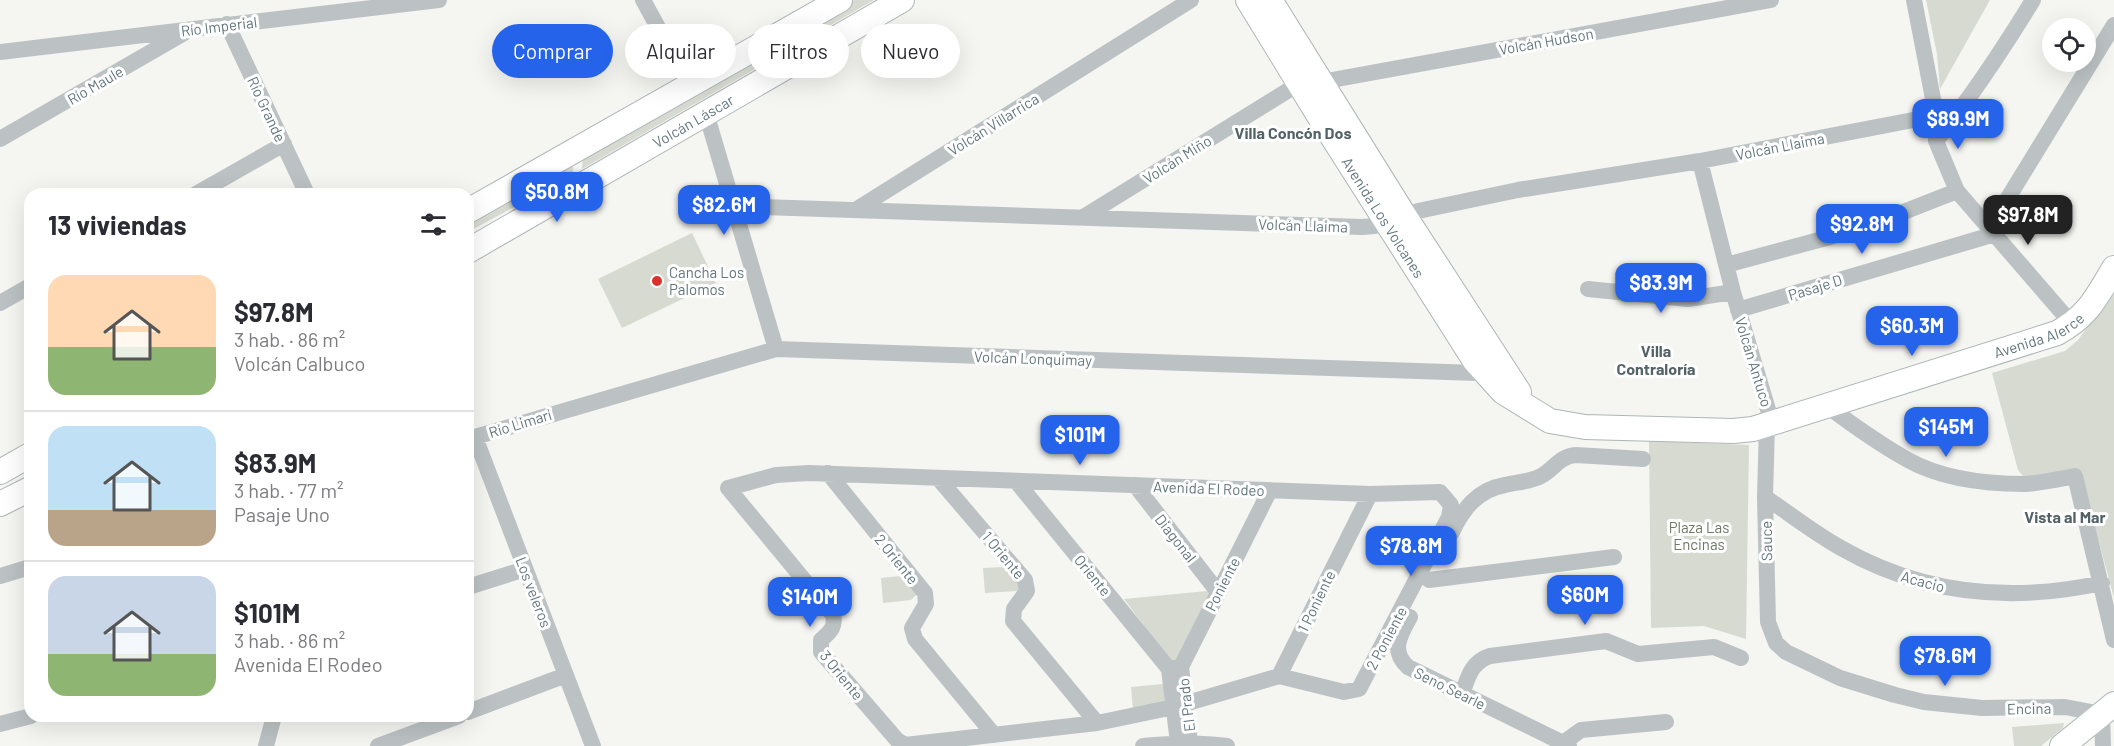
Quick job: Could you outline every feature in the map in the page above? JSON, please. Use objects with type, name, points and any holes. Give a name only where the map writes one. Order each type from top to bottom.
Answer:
[{"type":"street","name":"Río Imperial","points":[[0,52],[439,0]]},
{"type":"street","points":[[644,0],[690,86]]},
{"type":"street","points":[[474,208],[840,0]]},
{"type":"street","name":"Volcán Láscar","points":[[474,247],[902,0]]},
{"type":"street","name":"Volcán Villarrica","points":[[856,209],[1191,0]]},
{"type":"street","name":"Avenida Los Volcanes","points":[[1248,0],[1311,82]]},
{"type":"street","name":"Avenida Los Volcanes","points":[[1270,0],[1311,82],[1395,218],[1493,369],[1540,416],[1568,426],[1586,427],[1733,431],[1770,424]]},
{"type":"street","name":"Volcán Hudson","points":[[1311,82],[1771,0]]},
{"type":"street","points":[[1914,0],[1934,116],[1936,141],[1957,190],[2072,324]]},
{"type":"street","points":[[1936,141],[1963,108],[2033,0]]},
{"type":"street","name":"Río Grande","points":[[227,24],[304,188]]},
{"type":"street","points":[[1992,230],[2001,211],[2114,25]]},
{"type":"street","name":"Río Maule","points":[[0,139],[190,30]]},
{"type":"street","name":"Volcán Miño","points":[[1085,216],[1311,82]]},
{"type":"street","points":[[706,113],[776,348]]},
{"type":"street","name":"Volcán Llaima","points":[[733,206],[1362,227],[1375,226],[1395,218],[1518,190],[1700,161],[1934,116]]},
{"type":"street","points":[[207,188],[284,144]]},
{"type":"street","name":"Volcán Antuco","points":[[1700,161],[1733,292],[1770,424]]},
{"type":"street","points":[[1726,265],[1883,220],[1957,190]]},
{"type":"street","name":"Pasaje D","points":[[1738,310],[1992,230]]},
{"type":"street","name":"Avenida Alerce","points":[[1770,424],[2056,333],[2072,324],[2088,310],[2114,268]]},
{"type":"street","points":[[0,303],[24,289]]},
{"type":"street","points":[[1588,289],[1688,299],[1733,292]]},
{"type":"street","name":"Volcán Lonquimay","points":[[572,408],[776,348],[1477,374],[1493,369]]},
{"type":"street","points":[[1827,406],[1909,461],[1944,475],[1986,482],[2026,484],[2075,476],[2114,640]]},
{"type":"street","name":"Río Limarí","points":[[474,437],[572,408]]},
{"type":"street","name":"Sauce","points":[[1770,424],[1765,497],[1768,622],[1776,643],[1786,652]]},
{"type":"street","name":"Los veleros","points":[[474,445],[525,569],[593,746]]},
{"type":"street","name":"Seno Searle","points":[[1566,745],[1407,667],[1398,652],[1398,640],[1459,517],[1466,507],[1482,493],[1502,485],[1535,479],[1571,456],[1643,459]]},
{"type":"street","points":[[0,472],[24,458]]},
{"type":"street","name":"Avenida El Rodeo","points":[[728,488],[776,475],[828,473],[1370,494],[1440,492]]},
{"type":"street","name":"2 Oriente","points":[[828,473],[925,593],[926,604],[912,628],[915,639],[994,735]]},
{"type":"street","name":"1 Oriente","points":[[938,478],[1025,580],[1027,591],[1013,613],[1015,625],[1097,723]]},
{"type":"street","name":"Oriente","points":[[1016,481],[1175,668]]},
{"type":"street","name":"Diagonal","points":[[1134,485],[1218,592]]},
{"type":"street","name":"3 Oriente","points":[[728,488],[833,615],[834,625],[821,640],[821,652],[897,740],[905,745]]},
{"type":"street","name":"Poniente","points":[[1175,668],[1218,592],[1270,490]]},
{"type":"street","points":[[0,504],[24,492]]},
{"type":"street","name":"2 Poniente","points":[[1279,676],[1344,692],[1359,690],[1449,518],[1451,506],[1440,492]]},
{"type":"street","name":"1 Poniente","points":[[1279,676],[1370,494]]},
{"type":"street","name":"Acacio","points":[[1765,497],[1840,548],[1888,571],[1914,580],[1967,591],[2021,595],[2057,592],[2102,583]]},
{"type":"street","points":[[1429,580],[1614,557]]},
{"type":"street","points":[[1,573],[24,568]]},
{"type":"street","points":[[474,585],[525,569]]},
{"type":"street","points":[[1462,694],[1473,667],[1483,658],[1605,641],[1638,654],[1713,647],[1741,658]]},
{"type":"street","name":"Encina","points":[[1786,652],[1840,678],[1924,702],[1982,708],[2108,709]]},
{"type":"street","name":"El Prado","points":[[1175,668],[1184,744]]},
{"type":"street","points":[[474,710],[566,675]]},
{"type":"street","points":[[905,745],[1097,723],[1180,705],[1279,676]]},
{"type":"street","points":[[2062,746],[2108,709]]},
{"type":"street","points":[[2103,746],[2108,709]]},
{"type":"street","points":[[0,724],[24,718]]},
{"type":"street","points":[[266,746],[272,722]]},
{"type":"street","points":[[378,746],[443,722]]},
{"type":"street","points":[[1566,745],[1581,730],[1666,722]]},
{"type":"street","points":[[1143,746],[1184,744],[1227,746]]},
{"type":"green space","points":[[854,0],[874,0],[833,24],[813,24]]},
{"type":"green space","points":[[1926,0],[1990,0],[1940,89],[1937,54]]},
{"type":"green space","points":[[748,61],[748,73],[582,169],[583,157],[719,78],[736,78],[736,68]]},
{"type":"green space","points":[[573,163],[573,175],[474,229],[474,218]]},
{"type":"green space","name":"Cancha Los Palomos","points":[[692,233],[716,283],[622,328],[598,279]]},
{"type":"green space","points":[[2114,294],[2114,598],[2080,471],[2024,477],[2018,470],[1992,373],[2065,351],[2078,340]]},
{"type":"green space","name":"Plaza Las Encinas","points":[[1649,441],[1749,445],[1746,639],[1704,626],[1651,628]]},
{"type":"green space","points":[[1004,567],[1022,587],[1017,591],[985,593],[983,568]]},
{"type":"green space","points":[[901,576],[917,594],[911,600],[883,603],[881,578]]},
{"type":"green space","points":[[1207,591],[1211,595],[1177,662],[1171,662],[1124,599]]},
{"type":"green space","points":[[1163,684],[1168,705],[1133,710],[1131,687]]},
{"type":"green space","points":[[2064,723],[2063,728],[2041,746],[2014,746],[2012,727]]},
{"type":"place","name":"Cancha Los Palomos","points":[[657,281]]},
{"type":"district","name":"Villa Concón Dos","points":[[1293,132]]},
{"type":"district","name":"Villa Contraloría","points":[[1656,359]]},
{"type":"district","name":"Vista al Mar","points":[[2065,516]]}]
